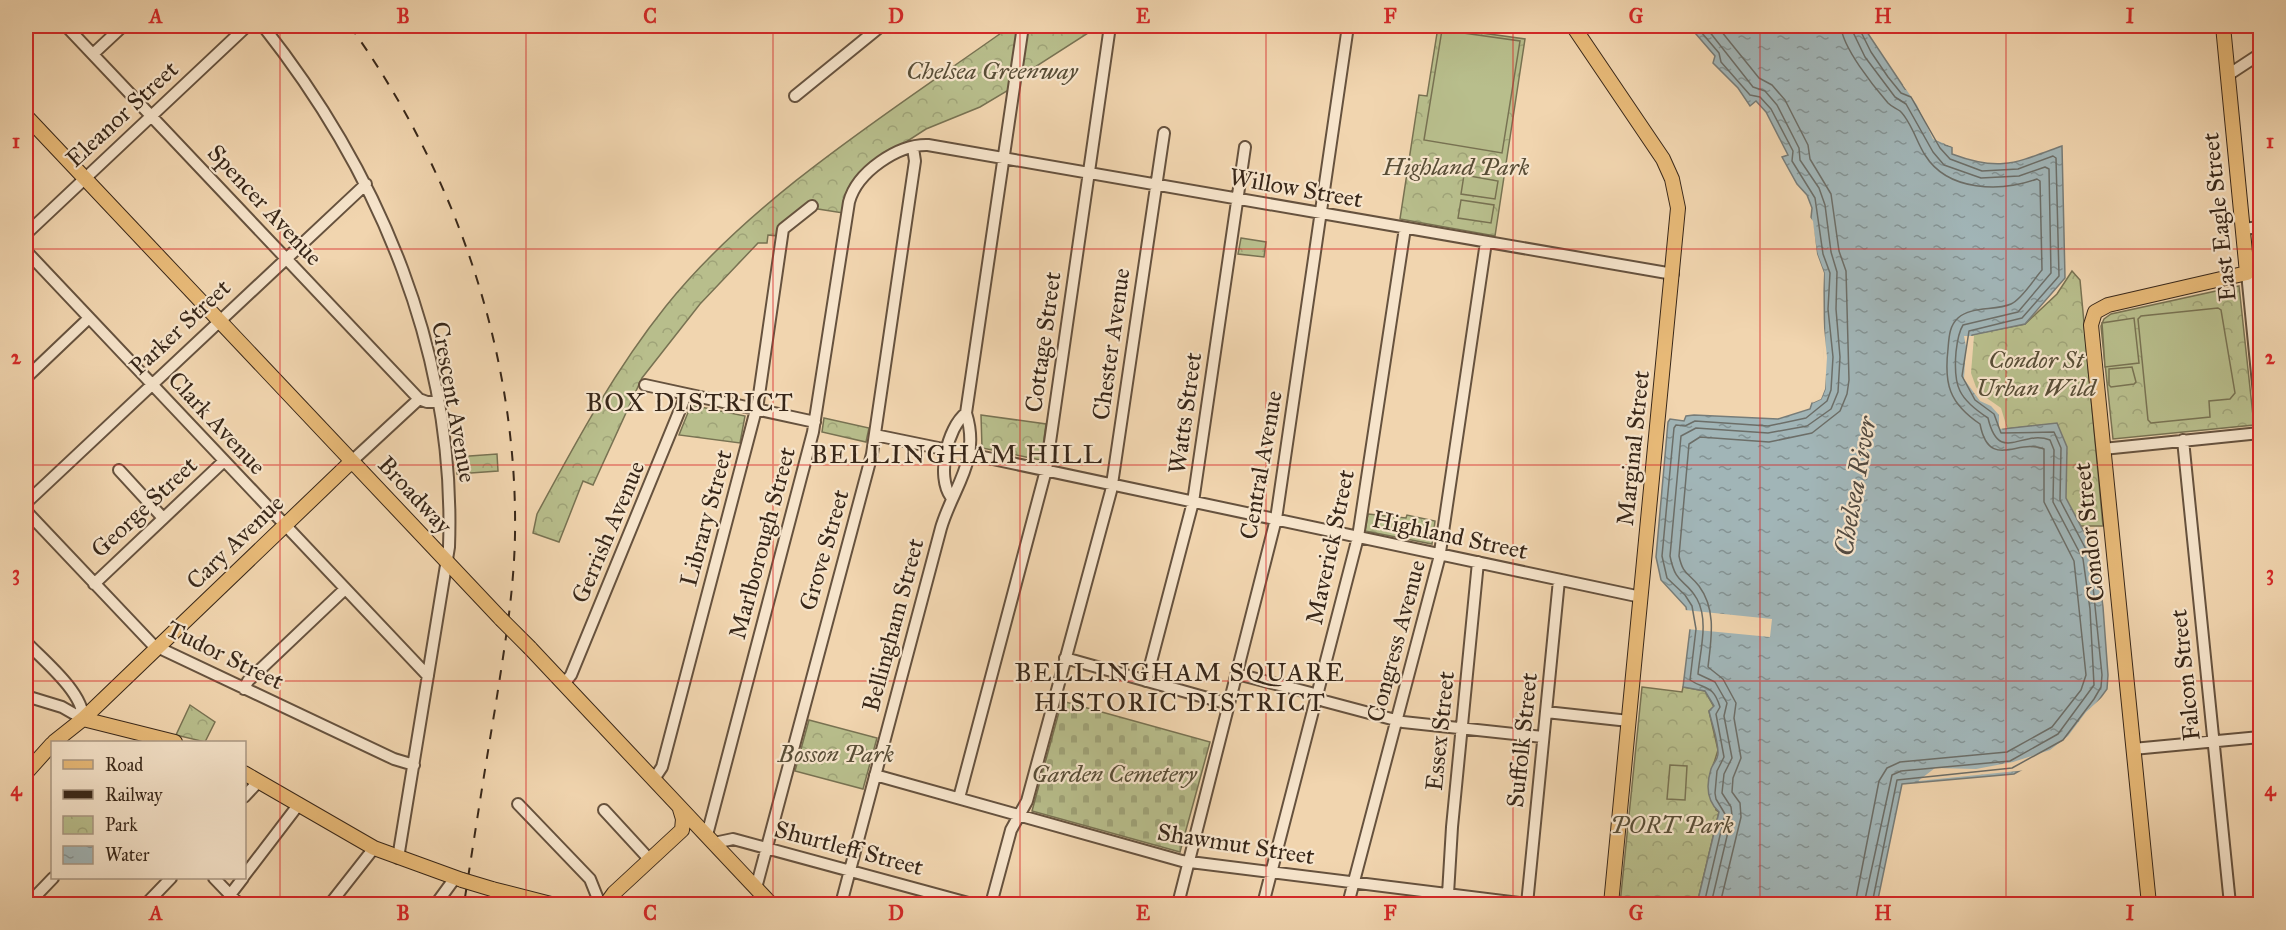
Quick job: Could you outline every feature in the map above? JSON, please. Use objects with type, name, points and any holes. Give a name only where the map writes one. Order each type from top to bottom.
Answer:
[{"type":"main road","name":"Marginal Street","points":[[1573,26],[1670,172],[1678,207],[1611,904]]},
{"type":"main road","name":"East Eagle Street","points":[[2223,26],[2247,273]]},
{"type":"main road","name":"Broadway","points":[[26,116],[771,904]]},
{"type":"main road","name":"Condor Street","points":[[2149,904],[2091,328],[2095,312],[2111,304],[2247,273]]},
{"type":"main road","name":"Cary Avenue","points":[[56,741],[83,719],[352,461]]},
{"type":"main road","points":[[83,719],[168,741]]},
{"type":"main road","name":"Cary Avenue","points":[[26,773],[51,745]]},
{"type":"main road","points":[[246,774],[374,848],[458,879],[551,904]]},
{"type":"main road","points":[[606,904],[682,830],[684,819],[677,804]]},
{"type":"main road","points":[[682,830],[710,839]]},
{"type":"street","name":"Spencer Avenue","points":[[66,26],[419,399]]},
{"type":"street","points":[[93,54],[123,26]]},
{"type":"street","name":"Eleanor Street","points":[[26,234],[247,26]]},
{"type":"street","name":"Crescent Avenue","points":[[263,26],[303,76],[335,126],[366,184],[394,246],[411,294],[429,357],[438,402],[449,484],[447,562],[398,858]]},
{"type":"street","points":[[795,96],[881,26]]},
{"type":"street","name":"Bellingham Street","points":[[842,904],[951,497],[960,488],[969,454],[970,436],[966,412],[1023,26]]},
{"type":"street","name":"Cottage Street","points":[[958,798],[1046,470],[1110,26]]},
{"type":"street","name":"Central Avenue","points":[[1178,904],[1276,519],[1348,26]]},
{"type":"street","points":[[2228,75],[2259,59]]},
{"type":"street","name":"Chester Avenue","points":[[991,904],[1011,830],[1027,801],[1112,484],[1164,133]]},
{"type":"street","name":"Willow Street","points":[[913,147],[928,145],[1673,274]]},
{"type":"street","name":"Marlborough Street","points":[[710,839],[815,422],[851,196],[858,182],[869,170],[913,147]]},
{"type":"street","name":"Grove Street","points":[[756,888],[875,435],[915,161],[913,147]]},
{"type":"street","name":"Watts Street","points":[[1146,681],[1193,502],[1245,147]]},
{"type":"street","name":"Parker Street","points":[[26,503],[285,257],[366,184]]},
{"type":"street","name":"Library Street","points":[[654,779],[662,766],[756,410],[783,229],[812,206]]},
{"type":"street","name":"Maverick Street","points":[[1263,904],[1358,537],[1405,228]]},
{"type":"street","points":[[2243,229],[2260,228]]},
{"type":"street","name":"Congress Avenue","points":[[1348,904],[1440,554],[1486,242]]},
{"type":"street","name":"Clark Avenue","points":[[26,251],[428,676]]},
{"type":"street","points":[[2247,273],[2260,265]]},
{"type":"street","name":"East Eagle Street","points":[[2247,273],[2260,404]]},
{"type":"street","points":[[26,378],[89,318]]},
{"type":"street","points":[[645,385],[815,422]]},
{"type":"street","name":"Gerrish Avenue","points":[[564,684],[571,675],[686,395]]},
{"type":"street","points":[[419,399],[438,402]]},
{"type":"street","name":"Cary Avenue","points":[[352,461],[419,399]]},
{"type":"street","name":"Bellingham Street","points":[[951,497],[943,479],[948,450],[954,424],[966,412]]},
{"type":"street","points":[[2103,449],[2260,432]]},
{"type":"street","points":[[875,435],[948,450]]},
{"type":"street","name":"Falcon Street","points":[[2183,441],[2230,904]]},
{"type":"street","name":"Highland Street","points":[[969,454],[1641,597]]},
{"type":"street","name":"George Street","points":[[94,584],[224,461]]},
{"type":"street","points":[[119,470],[164,518]]},
{"type":"street","name":"Tudor Street","points":[[26,511],[156,648],[394,759],[414,765]]},
{"type":"street","name":"Essex Street","points":[[1447,899],[1478,562]]},
{"type":"street","name":"Suffolk Street","points":[[1527,904],[1559,580]]},
{"type":"street","points":[[244,689],[248,681],[345,589]]},
{"type":"street","points":[[26,642],[76,695],[84,709],[83,719],[62,707],[26,696]]},
{"type":"street","points":[[1065,658],[1229,704]]},
{"type":"street","points":[[1237,674],[1311,693],[1324,701],[1397,720],[1543,737]]},
{"type":"street","points":[[1546,712],[1629,721]]},
{"type":"street","points":[[2133,749],[2260,737]]},
{"type":"street","name":"Shawmut Street","points":[[875,775],[1189,862],[1354,882],[1447,899],[1527,904]]},
{"type":"street","points":[[246,795],[259,781]]},
{"type":"street","points":[[246,874],[299,804]]},
{"type":"street","points":[[518,804],[590,879],[600,904]]},
{"type":"street","points":[[604,810],[650,860]]},
{"type":"street","name":"Shurtleff Street","points":[[710,839],[733,838],[972,904]]},
{"type":"street","points":[[330,904],[374,848]]},
{"type":"street","points":[[28,904],[52,879]]},
{"type":"street","points":[[146,904],[170,879]]},
{"type":"street","points":[[215,879],[239,904]]},
{"type":"street","points":[[223,904],[242,879]]},
{"type":"street","points":[[436,904],[458,879]]},
{"type":"green space","name":"Chelsea Greenway","points":[[1011,26],[1099,26],[1024,74],[1007,91],[980,107],[926,129],[864,169],[849,189],[843,213],[818,209],[812,201],[777,236],[768,235],[767,243],[758,243],[700,304],[642,378],[593,485],[583,481],[559,542],[533,533],[537,514],[613,381],[666,306],[701,266],[741,227],[828,156]]},
{"type":"green space","name":"Highland Park","points":[[1438,27],[1525,39],[1495,236],[1400,219],[1419,95],[1427,96]]},
{"type":"green space","points":[[1442,30],[1520,41],[1502,153],[1424,140]]},
{"type":"green space","points":[[1464,175],[1498,181],[1495,199],[1461,194]]},
{"type":"green space","points":[[1461,200],[1494,205],[1491,223],[1458,218]]},
{"type":"green space","points":[[1241,238],[1266,242],[1264,257],[1238,254]]},
{"type":"green space","name":"Condor St Urban Wild","points":[[2072,271],[2080,280],[2103,526],[2063,526],[2053,424],[1968,433],[1964,336],[2025,324],[2057,294]]},
{"type":"green space","points":[[2239,286],[2254,425],[2113,439],[2101,326],[2104,319],[2111,314]]},
{"type":"green space","points":[[2218,308],[2221,310],[2235,393],[2230,399],[2209,401],[2210,417],[2151,423],[2148,420],[2138,319],[2141,316]]},
{"type":"green space","points":[[2134,318],[2139,363],[2105,367],[2102,323]]},
{"type":"green space","points":[[2132,367],[2136,382],[2134,384],[2111,387],[2109,385],[2109,369]]},
{"type":"green space","points":[[691,405],[745,416],[740,443],[679,435]]},
{"type":"green space","points":[[981,415],[1046,424],[1041,460],[982,448]]},
{"type":"green space","points":[[824,418],[869,428],[866,442],[822,432]]},
{"type":"green space","points":[[497,454],[498,471],[457,474],[456,457]]},
{"type":"green space","points":[[1368,514],[1406,518],[1407,515],[1435,521],[1432,544],[1365,531]]},
{"type":"green space","name":"PORT Park","points":[[1642,687],[1682,692],[1683,687],[1705,691],[1714,707],[1709,711],[1718,750],[1710,776],[1716,810],[1719,812],[1697,904],[1620,904]]},
{"type":"green space","name":"Garden Cemetery","points":[[1062,701],[1210,742],[1180,852],[1032,811]]},
{"type":"green space","points":[[190,705],[215,722],[206,741],[176,735]]},
{"type":"green space","name":"Bosson Park","points":[[809,720],[877,738],[863,789],[795,771]]},
{"type":"green space","points":[[1670,765],[1687,766],[1685,800],[1667,799]]},
{"type":"water","name":"Chelsea River","points":[[1689,26],[1863,26],[1905,89],[1914,91],[1945,145],[1952,147],[1952,154],[1969,160],[1996,164],[2019,161],[2062,146],[2065,278],[2025,324],[1972,335],[1968,373],[1973,388],[1998,409],[2003,429],[2057,423],[2067,447],[2066,498],[2096,555],[2103,607],[2107,689],[2067,744],[2014,774],[1902,784],[1877,904],[1697,904],[1719,812],[1712,803],[1708,787],[1718,748],[1709,711],[1714,706],[1705,691],[1683,687],[1690,629],[1686,607],[1661,580],[1656,557],[1668,422],[1670,419],[1684,421],[1686,416],[1694,415],[1778,419],[1810,409],[1812,403],[1821,399],[1825,389],[1824,273],[1817,254],[1811,218],[1812,208],[1807,195],[1797,184],[1782,157],[1788,155],[1766,112],[1756,101],[1750,106],[1738,88],[1713,63],[1715,56]]},
{"type":"pier","points":[[1903,85],[1917,89],[1947,142],[1954,144],[1955,148],[1933,139],[1917,105]]},
{"type":"pier","points":[[1809,216],[1813,221],[1817,254],[1824,273],[1822,309],[1827,357],[1825,389],[1821,399],[1812,403],[1822,388],[1824,357],[1819,309],[1821,274],[1814,255]]},
{"type":"pier","points":[[1964,336],[1974,336],[1971,373],[1976,387],[1981,394],[2001,408],[2007,428],[1999,429],[1999,415],[1991,406],[1980,401],[1964,379],[1966,346]]},
{"type":"pier","points":[[1685,610],[1772,619],[1770,637],[1687,629]]},
{"type":"pier","points":[[2109,691],[2070,746],[2027,770],[1918,781],[1935,768],[1976,769],[2013,762],[2050,750],[2068,736],[2086,712]]},
{"type":"railway","points":[[350,26],[387,82],[420,142],[449,203],[473,267],[492,332],[505,399],[513,467],[515,535],[513,578],[502,666],[464,904]]},
{"type":"district","name":"BOX DISTRICT","points":[[690,402]]},
{"type":"district","name":"BELLINGHAM HILL","points":[[957,454]]},
{"type":"district","name":"BELLINGHAM SQUARE HISTORIC DISTRICT","points":[[1180,687]]}]
